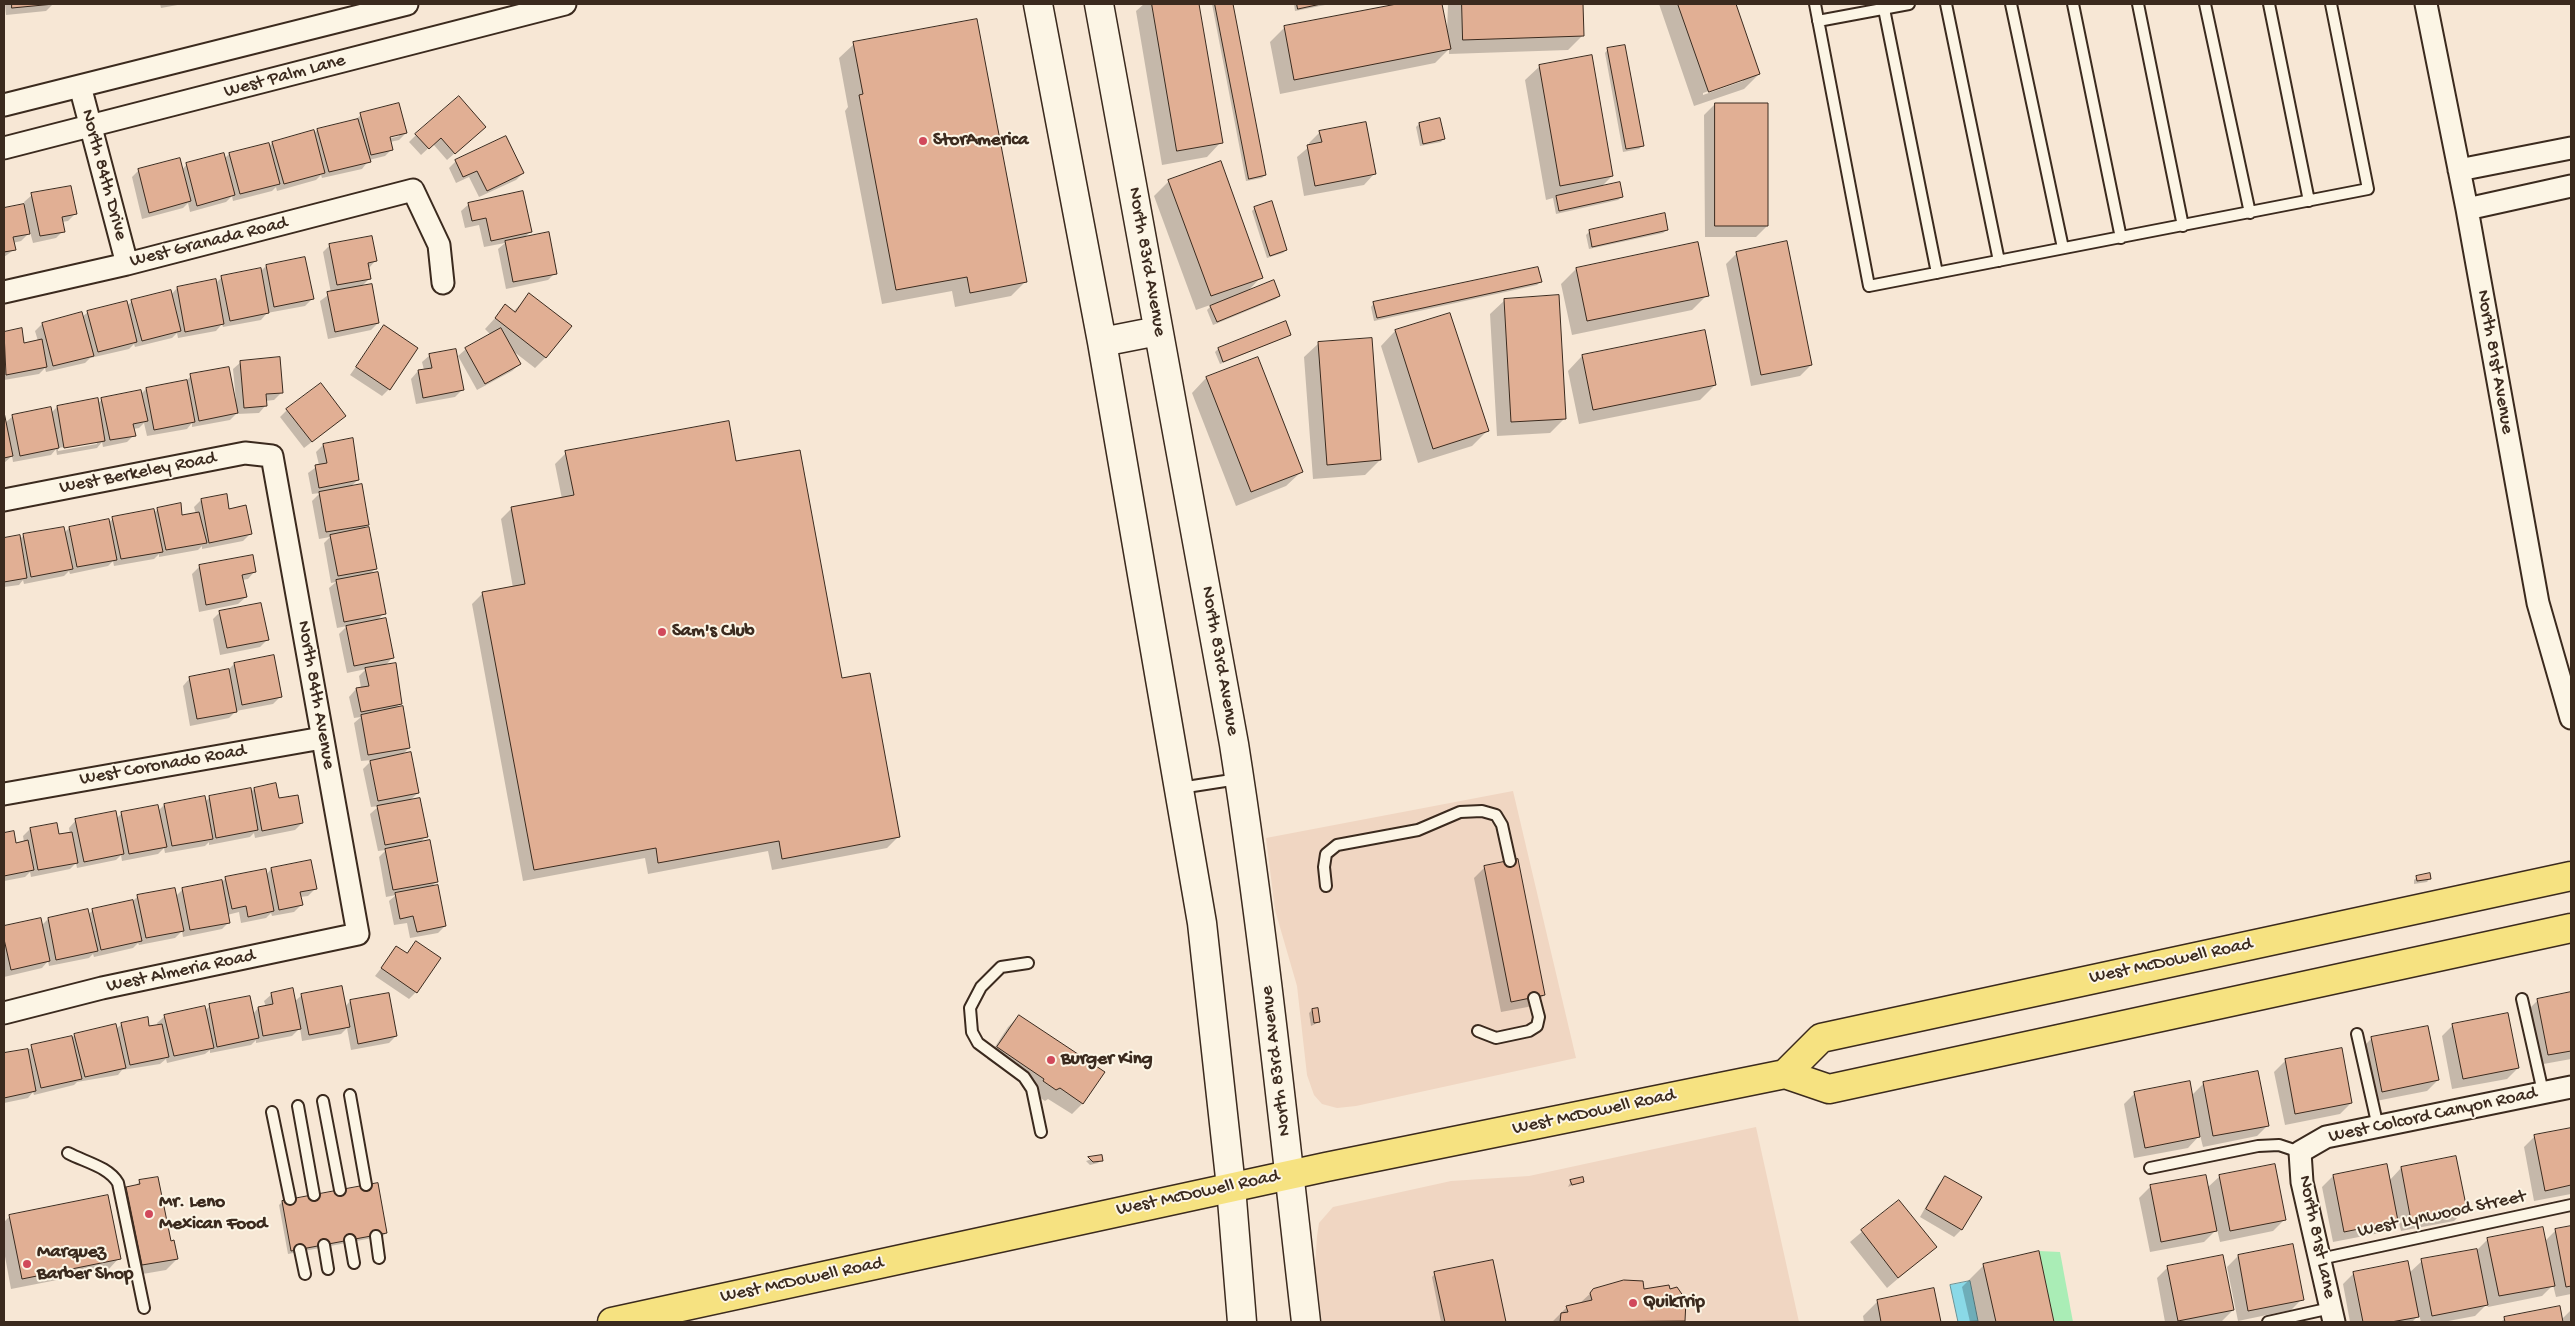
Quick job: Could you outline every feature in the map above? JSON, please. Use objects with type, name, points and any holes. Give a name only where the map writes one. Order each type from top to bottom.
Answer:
[{"type":"main road","points":[[1038,4],[1102,342],[1202,923],[1231,1187],[1242,1322]]},
{"type":"main road","name":"North 83rd Avenue","points":[[1099,4],[1239,779],[1265,952],[1306,1322]]},
{"type":"main road","points":[[1102,342],[1158,330]]},
{"type":"main road","name":"West McDowell Road","points":[[612,1322],[1290,1174],[1785,1074],[1820,1038],[2571,876]]},
{"type":"main road","points":[[1785,1074],[1829,1089],[2571,928]]},
{"type":"street","points":[[4,105],[407,4]]},
{"type":"street","name":"West Palm Lane","points":[[4,148],[90,128],[565,4]]},
{"type":"street","name":"North 81st Avenue","points":[[2426,4],[2467,209],[2538,603],[2571,718]]},
{"type":"street","name":"North 84th Drive","points":[[80,86],[127,264]]},
{"type":"street","points":[[2459,170],[2571,148]]},
{"type":"street","points":[[2467,209],[2571,186]]},
{"type":"street","name":"West Granada Road","points":[[4,292],[127,264],[413,190],[438,245],[443,283]]},
{"type":"street","name":"West Berkeley Road","points":[[4,500],[246,453],[272,456]]},
{"type":"street","name":"North 84th Avenue","points":[[272,456],[358,934]]},
{"type":"street","name":"West Coronado Road","points":[[4,794],[322,738]]},
{"type":"street","name":"West Almeria Road","points":[[4,1013],[102,988],[358,934]]},
{"type":"street","name":"West Colcord Canyon Road","points":[[2300,1152],[2326,1137],[2571,1086]]},
{"type":"street","name":"North 81st Lane","points":[[2300,1152],[2302,1182],[2333,1315]]},
{"type":"lane","points":[[1815,4],[1869,286],[2368,189],[2331,4]]},
{"type":"lane","points":[[1818,21],[1883,6],[1909,4]]},
{"type":"lane","points":[[1946,4],[1999,261]]},
{"type":"lane","points":[[2011,4],[2063,248]]},
{"type":"lane","points":[[2073,4],[2122,238]]},
{"type":"lane","points":[[2138,4],[2183,226]]},
{"type":"lane","points":[[2205,4],[2250,212]]},
{"type":"lane","points":[[2269,4],[2310,201]]},
{"type":"lane","points":[[1883,6],[1937,273]]},
{"type":"lane","points":[[1180,788],[1239,779]]},
{"type":"lane","points":[[1326,886],[1324,867],[1326,854],[1337,845],[1418,830],[1460,812],[1482,811],[1496,814],[1502,825],[1510,861]]},
{"type":"lane","points":[[1028,963],[1001,967],[981,987],[970,1008],[972,1032],[978,1043],[1024,1077],[1032,1089],[1041,1132]]},
{"type":"lane","points":[[1478,1031],[1496,1038],[1529,1031],[1536,1026],[1539,1017],[1534,998]]},
{"type":"lane","points":[[2522,1000],[2543,1092]]},
{"type":"lane","points":[[2357,1034],[2378,1127]]},
{"type":"lane","points":[[350,1096],[366,1185]]},
{"type":"lane","points":[[323,1101],[340,1190]]},
{"type":"lane","points":[[298,1106],[314,1195]]},
{"type":"lane","points":[[272,1112],[290,1199]]},
{"type":"lane","points":[[2150,1168],[2258,1146],[2279,1145],[2300,1152]]},
{"type":"lane","points":[[68,1153],[92,1166],[113,1174],[118,1183],[144,1308]]},
{"type":"lane","name":"West Lynwood Street","points":[[2320,1259],[2571,1205]]},
{"type":"lane","points":[[376,1236],[380,1258]]},
{"type":"lane","points":[[350,1240],[354,1264]]},
{"type":"lane","points":[[324,1245],[328,1269]]},
{"type":"lane","points":[[300,1250],[304,1274]]},
{"type":"lane","points":[[2268,1322],[2333,1315]]},
{"type":"shaded area","points":[[1513,791],[1576,1058],[1356,1106],[1337,1108],[1322,1104],[1314,1095],[1307,1075],[1297,986],[1275,910],[1266,838]]},
{"type":"shaded area","points":[[1756,1127],[1799,1322],[1322,1322],[1315,1268],[1317,1236],[1319,1223],[1333,1207],[1451,1181],[1529,1176]]},
{"type":"green space","points":[[2039,1251],[2060,1252],[2073,1322],[2054,1322]]},
{"type":"water","points":[[1970,1281],[1978,1321],[1958,1322],[1950,1285]]},
{"type":"building","points":[[12,4],[54,4],[12,8]]},
{"type":"building","points":[[1152,4],[1199,4],[1223,143],[1177,151]]},
{"type":"building","points":[[1215,4],[1233,4],[1266,175],[1249,179]]},
{"type":"building","points":[[1297,4],[1321,4],[1298,9]]},
{"type":"building","points":[[1397,4],[1442,4],[1451,49],[1294,80],[1284,26]]},
{"type":"building","points":[[1462,4],[1583,4],[1584,36],[1463,40]]},
{"type":"building","points":[[1678,4],[1736,4],[1760,74],[1709,92]]},
{"type":"building","points":[[977,19],[1027,282],[970,293],[967,277],[896,290],[859,95],[863,94],[853,42]]},
{"type":"building","points":[[1625,45],[1644,146],[1626,149],[1607,48]]},
{"type":"building","points":[[1592,55],[1613,176],[1560,186],[1539,65]]},
{"type":"building","points":[[459,96],[486,127],[455,154],[441,138],[429,149],[415,134]]},
{"type":"building","points":[[399,103],[407,133],[390,137],[393,150],[371,155],[360,113]]},
{"type":"building","points":[[1715,103],[1768,103],[1768,226],[1715,226]]},
{"type":"building","points":[[1440,118],[1445,139],[1423,144],[1419,123]]},
{"type":"building","points":[[358,119],[371,162],[329,172],[317,129]]},
{"type":"building","points":[[1366,122],[1376,174],[1315,186],[1307,145],[1322,142],[1319,131]]},
{"type":"building","points":[[314,130],[325,173],[284,184],[272,142]]},
{"type":"building","points":[[506,136],[524,173],[487,191],[477,171],[463,177],[455,160]]},
{"type":"building","points":[[269,143],[280,184],[240,194],[229,153]]},
{"type":"building","points":[[224,153],[235,195],[197,206],[186,163]]},
{"type":"building","points":[[180,158],[191,201],[149,213],[138,169]]},
{"type":"building","points":[[1221,161],[1263,278],[1211,296],[1168,180]]},
{"type":"building","points":[[1620,182],[1623,197],[1559,211],[1556,196]]},
{"type":"building","points":[[71,186],[77,214],[62,217],[65,232],[40,236],[31,193]]},
{"type":"building","points":[[523,191],[532,232],[491,241],[486,218],[472,221],[468,203]]},
{"type":"building","points":[[1272,201],[1287,250],[1270,256],[1254,207]]},
{"type":"building","points":[[24,204],[30,234],[13,237],[16,250],[4,252],[4,208]]},
{"type":"building","points":[[1665,213],[1668,230],[1592,247],[1589,230]]},
{"type":"building","points":[[549,232],[557,274],[513,282],[505,241]]},
{"type":"building","points":[[372,236],[377,261],[368,263],[371,279],[337,285],[329,244]]},
{"type":"building","points":[[1787,241],[1812,365],[1761,375],[1736,252]]},
{"type":"building","points":[[1698,242],[1709,296],[1587,321],[1576,268]]},
{"type":"building","points":[[305,257],[314,299],[274,307],[266,265]]},
{"type":"building","points":[[1538,267],[1542,282],[1377,318],[1373,302]]},
{"type":"building","points":[[261,268],[269,313],[230,321],[221,276]]},
{"type":"building","points":[[216,279],[224,324],[185,332],[177,287]]},
{"type":"building","points":[[1274,280],[1280,296],[1217,322],[1210,306]]},
{"type":"building","points":[[372,284],[379,323],[335,332],[327,292]]},
{"type":"building","points":[[171,290],[181,331],[142,341],[131,300]]},
{"type":"building","points":[[529,293],[572,326],[546,358],[495,318],[505,304],[515,312]]},
{"type":"building","points":[[1559,295],[1566,419],[1511,422],[1504,299]]},
{"type":"building","points":[[127,301],[137,342],[98,352],[87,311]]},
{"type":"building","points":[[82,312],[94,356],[53,366],[42,323]]},
{"type":"building","points":[[1450,313],[1489,431],[1433,449],[1395,330]]},
{"type":"building","points":[[1286,321],[1291,335],[1223,362],[1218,348]]},
{"type":"building","points":[[384,325],[418,348],[390,390],[356,367]]},
{"type":"building","points":[[22,328],[24,343],[42,339],[47,367],[6,375],[4,332]]},
{"type":"building","points":[[501,328],[521,364],[485,384],[465,348]]},
{"type":"building","points":[[1705,330],[1716,385],[1593,410],[1582,355]]},
{"type":"building","points":[[1372,338],[1381,460],[1327,465],[1318,342]]},
{"type":"building","points":[[456,349],[464,390],[423,398],[418,370],[432,368],[429,354]]},
{"type":"building","points":[[280,357],[283,393],[266,394],[267,406],[244,408],[240,361]]},
{"type":"building","points":[[1258,357],[1303,472],[1251,492],[1206,377]]},
{"type":"building","points":[[229,367],[238,413],[199,421],[190,374]]},
{"type":"building","points":[[187,380],[195,422],[154,430],[146,388]]},
{"type":"building","points":[[321,383],[346,416],[312,442],[286,409]]},
{"type":"building","points":[[141,390],[148,421],[133,424],[136,436],[110,440],[101,398]]},
{"type":"building","points":[[98,398],[105,441],[64,448],[57,406]]},
{"type":"building","points":[[51,407],[59,448],[20,456],[12,415]]},
{"type":"building","points":[[4,412],[13,456],[4,458]]},
{"type":"building","name":"Sam's Club","points":[[729,421],[736,461],[800,450],[842,678],[870,673],[900,837],[782,859],[779,841],[658,863],[656,848],[534,870],[482,592],[525,584],[511,507],[574,495],[565,451]]},
{"type":"building","points":[[353,438],[359,480],[319,488],[315,465],[327,463],[323,444]]},
{"type":"building","points":[[362,484],[369,525],[326,532],[319,492]]},
{"type":"building","points":[[227,494],[229,509],[246,505],[252,534],[209,543],[201,499]]},
{"type":"building","points":[[181,503],[182,515],[199,512],[207,543],[166,550],[157,508]]},
{"type":"building","points":[[154,509],[163,552],[121,559],[112,517]]},
{"type":"building","points":[[109,519],[117,560],[77,567],[69,527]]},
{"type":"building","points":[[64,527],[73,569],[31,577],[23,534]]},
{"type":"building","points":[[369,527],[377,569],[338,576],[330,535]]},
{"type":"building","points":[[20,535],[27,578],[4,582],[4,538]]},
{"type":"building","points":[[253,555],[256,572],[242,575],[247,597],[206,605],[199,565]]},
{"type":"building","points":[[378,572],[386,614],[344,622],[336,580]]},
{"type":"building","points":[[261,603],[269,640],[227,648],[219,611]]},
{"type":"building","points":[[386,618],[394,658],[354,666],[346,626]]},
{"type":"building","points":[[274,655],[282,697],[242,705],[234,663]]},
{"type":"building","points":[[396,663],[402,704],[361,712],[356,688],[369,686],[365,668]]},
{"type":"building","points":[[229,669],[237,712],[197,719],[189,677]]},
{"type":"building","points":[[403,706],[410,748],[368,755],[361,715]]},
{"type":"building","points":[[411,752],[419,793],[378,801],[370,761]]},
{"type":"building","points":[[276,783],[279,798],[298,795],[303,823],[262,831],[254,788]]},
{"type":"building","points":[[251,788],[258,830],[216,838],[209,796]]},
{"type":"building","points":[[205,796],[213,839],[172,846],[164,804]]},
{"type":"building","points":[[420,798],[428,837],[385,845],[377,806]]},
{"type":"building","points":[[158,805],[167,847],[129,854],[121,812]]},
{"type":"building","points":[[116,811],[124,854],[84,862],[75,819]]},
{"type":"building","points":[[57,823],[59,834],[72,832],[78,863],[38,870],[30,828]]},
{"type":"building","points":[[14,831],[16,843],[28,840],[34,870],[4,876],[4,833]]},
{"type":"building","points":[[430,840],[438,882],[393,890],[385,849]]},
{"type":"building","points":[[1518,859],[1545,995],[1511,1002],[1484,866]]},
{"type":"building","points":[[311,860],[317,889],[300,892],[303,905],[279,910],[271,868]]},
{"type":"building","points":[[266,869],[274,911],[248,917],[246,906],[232,909],[225,877]]},
{"type":"building","points":[[2430,873],[2431,879],[2417,881],[2416,876]]},
{"type":"building","points":[[222,880],[230,923],[190,930],[182,888]]},
{"type":"building","points":[[438,885],[446,926],[417,932],[413,916],[400,919],[395,893]]},
{"type":"building","points":[[175,888],[184,931],[146,938],[137,895]]},
{"type":"building","points":[[133,900],[142,941],[101,950],[92,909]]},
{"type":"building","points":[[88,909],[98,951],[56,960],[48,918]]},
{"type":"building","points":[[41,918],[50,961],[11,970],[4,939],[4,926]]},
{"type":"building","points":[[416,941],[441,958],[417,993],[381,968],[396,946],[407,953]]},
{"type":"building","points":[[342,986],[350,1027],[309,1035],[301,994]]},
{"type":"building","points":[[293,988],[301,1029],[263,1036],[258,1007],[273,1004],[271,993]]},
{"type":"building","points":[[2571,992],[2571,1051],[2548,1055],[2537,999]]},
{"type":"building","points":[[389,993],[397,1036],[358,1044],[350,1000]]},
{"type":"building","points":[[250,996],[259,1038],[217,1047],[209,1004]]},
{"type":"building","points":[[205,1006],[214,1048],[174,1056],[164,1015]]},
{"type":"building","points":[[1318,1008],[1320,1022],[1314,1023],[1312,1009]]},
{"type":"building","points":[[2508,1013],[2519,1068],[2463,1079],[2452,1024]]},
{"type":"building","name":"Burger King","points":[[1019,1015],[1105,1072],[1083,1104],[1060,1088],[1056,1090],[1043,1081],[1044,1079],[997,1047]]},
{"type":"building","points":[[148,1017],[149,1026],[162,1024],[169,1057],[130,1065],[121,1023]]},
{"type":"building","points":[[116,1024],[126,1068],[85,1077],[74,1034]]},
{"type":"building","points":[[2428,1026],[2439,1080],[2382,1092],[2371,1037]]},
{"type":"building","points":[[72,1036],[82,1079],[41,1088],[31,1045]]},
{"type":"building","points":[[2342,1048],[2352,1103],[2295,1114],[2285,1059]]},
{"type":"building","points":[[28,1049],[36,1091],[4,1098],[4,1053]]},
{"type":"building","points":[[2258,1071],[2269,1126],[2213,1136],[2203,1082]]},
{"type":"building","points":[[2190,1081],[2200,1137],[2145,1148],[2134,1092]]},
{"type":"building","points":[[2571,1128],[2571,1185],[2545,1191],[2534,1135]]},
{"type":"building","points":[[1102,1155],[1103,1161],[1093,1162],[1088,1157]]},
{"type":"building","points":[[2456,1156],[2467,1210],[2411,1221],[2401,1167]]},
{"type":"building","points":[[2275,1164],[2286,1220],[2230,1231],[2219,1175]]},
{"type":"building","points":[[2387,1164],[2398,1221],[2344,1232],[2333,1175]]},
{"type":"building","points":[[2206,1175],[2217,1231],[2161,1242],[2150,1185]]},
{"type":"building","points":[[1945,1176],[1982,1197],[1962,1230],[1926,1209]]},
{"type":"building","name":"Mr. Leno Mexican Food","points":[[158,1177],[171,1241],[174,1240],[178,1259],[142,1265],[126,1187],[140,1184],[139,1180]]},
{"type":"building","points":[[1583,1177],[1584,1182],[1572,1185],[1570,1180]]},
{"type":"building","points":[[378,1183],[387,1233],[291,1251],[282,1201]]},
{"type":"building","points":[[108,1195],[121,1259],[22,1279],[9,1215]]},
{"type":"building","points":[[1899,1200],[1937,1247],[1898,1278],[1861,1230]]},
{"type":"building","points":[[2571,1226],[2571,1286],[2566,1287],[2555,1229]]},
{"type":"building","points":[[2543,1227],[2555,1286],[2499,1296],[2487,1238]]},
{"type":"building","points":[[2293,1244],[2304,1300],[2248,1311],[2238,1255]]},
{"type":"building","points":[[2477,1249],[2488,1305],[2432,1316],[2421,1259]]},
{"type":"building","points":[[2039,1251],[2054,1322],[1996,1322],[1983,1264]]},
{"type":"building","points":[[2223,1255],[2234,1310],[2178,1321],[2167,1266]]},
{"type":"building","points":[[1493,1260],[1506,1322],[1445,1322],[1434,1272]]},
{"type":"building","points":[[2408,1261],[2419,1317],[2391,1322],[2363,1322],[2353,1272]]},
{"type":"building","name":"QuikTrip","points":[[1624,1280],[1643,1281],[1644,1289],[1669,1285],[1670,1289],[1677,1287],[1686,1300],[1685,1321],[1560,1322],[1561,1313],[1568,1312],[1566,1306],[1592,1300],[1590,1293],[1593,1289]]},
{"type":"building","points":[[1934,1288],[1941,1322],[1881,1322],[1877,1300]]},
{"type":"building","points":[[2560,1306],[2563,1322],[2505,1322],[2504,1317]]},
{"type":"place","name":"StorAmerica","points":[[923,141]]},
{"type":"place","name":"Sam's Club","points":[[662,632]]},
{"type":"place","name":"Burger King","points":[[1051,1060]]},
{"type":"place","name":"Mr. Leno Mexican Food","points":[[149,1214]]},
{"type":"place","name":"Marquez Barber Shop","points":[[27,1264]]},
{"type":"place","name":"QuikTrip","points":[[1633,1303]]}]
